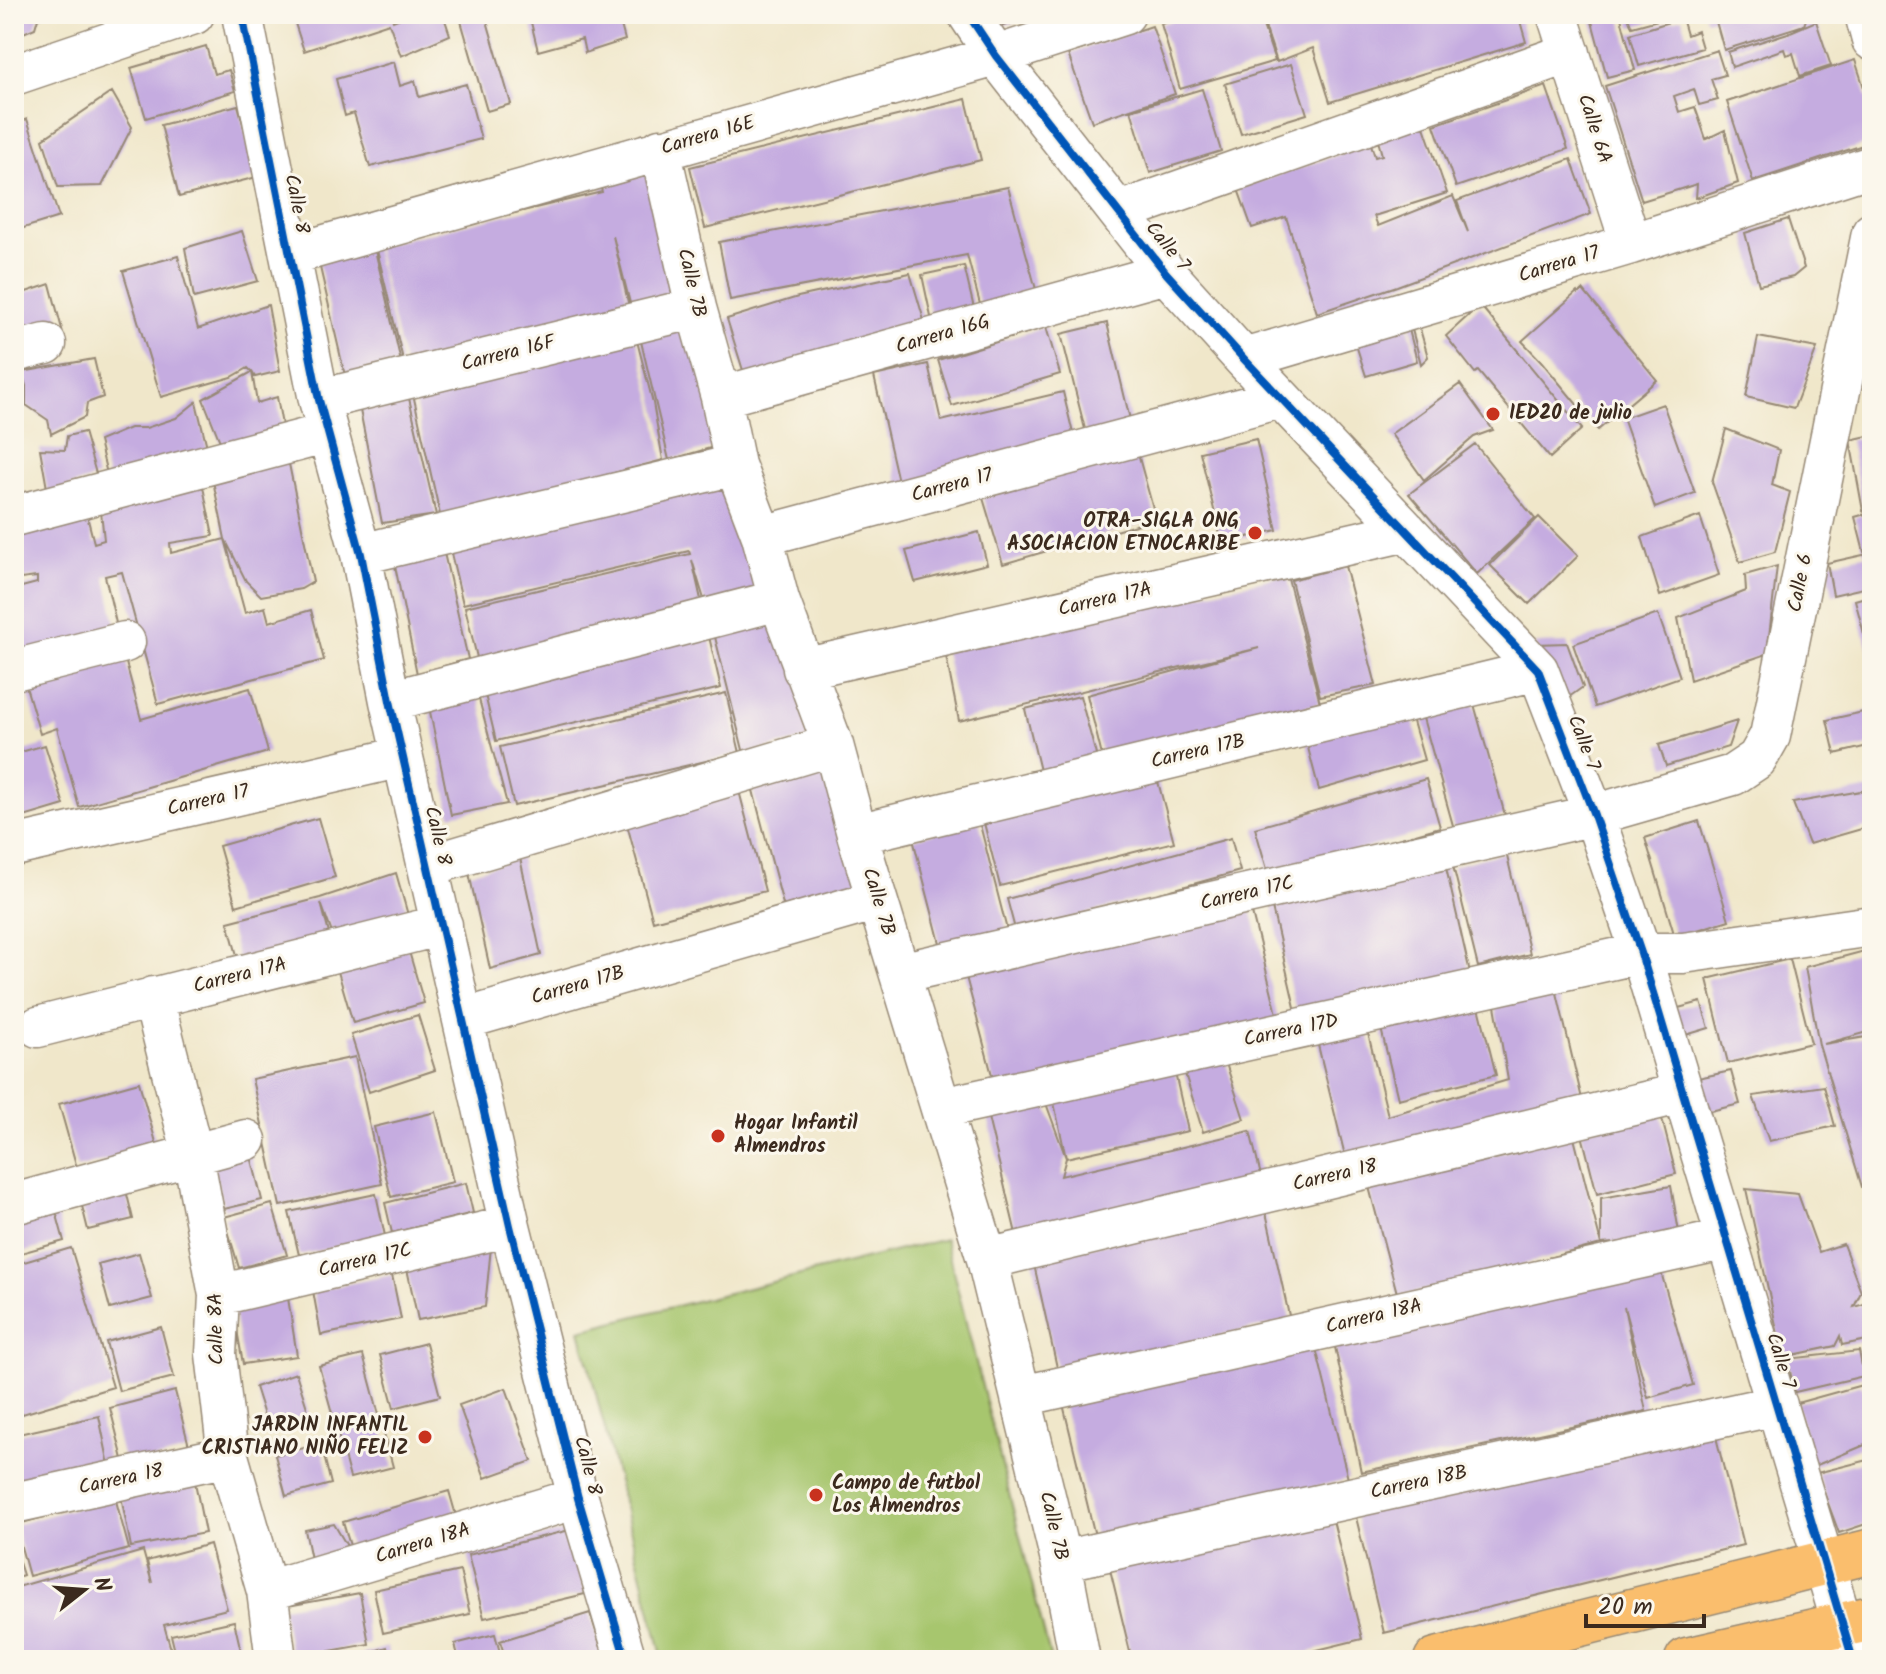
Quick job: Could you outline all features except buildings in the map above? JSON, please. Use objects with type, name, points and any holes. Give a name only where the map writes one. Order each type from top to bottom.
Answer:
[{"type":"main road","points":[[1436,1660],[1872,1551]]},
{"type":"main road","points":[[1687,1660],[1856,1634]]},
{"type":"street","points":[[14,75],[194,14]]},
{"type":"street","name":"Calle 8","points":[[242,14],[324,416],[361,554],[402,757],[510,1226],[578,1498],[626,1660]]},
{"type":"street","name":"Calle 7","points":[[968,14],[996,56],[1166,273],[1538,670],[1594,815],[1641,953],[1824,1563],[1856,1634]]},
{"type":"street","name":"Carrera 16E","points":[[290,255],[996,56],[1125,14]]},
{"type":"street","name":"Calle 6A","points":[[1557,14],[1631,244]]},
{"type":"street","points":[[1865,14],[1872,40]]},
{"type":"street","points":[[1119,212],[1570,53]]},
{"type":"street","name":"Calle 7B","points":[[660,149],[735,465],[762,536],[779,600],[803,669],[833,745],[857,834],[987,1259],[1061,1561],[1080,1660]]},
{"type":"street","name":"Carrera 17","points":[[1244,359],[1631,244],[1872,166]]},
{"type":"street","name":"Calle 6","points":[[1594,815],[1733,775],[1757,759],[1770,736],[1872,233]]},
{"type":"street","name":"Carrera 16G","points":[[721,397],[1166,273]]},
{"type":"street","name":"Carrera 16F","points":[[14,516],[324,416],[696,308]]},
{"type":"street","name":"Carrera 17","points":[[762,536],[1280,398]]},
{"type":"street","points":[[361,554],[735,465]]},
{"type":"street","name":"Carrera 17A","points":[[803,669],[1407,531]]},
{"type":"street","points":[[390,701],[779,600]]},
{"type":"street","points":[[16,664],[125,642]]},
{"type":"street","name":"Carrera 17B","points":[[857,834],[1538,670]]},
{"type":"street","points":[[428,866],[833,745]]},
{"type":"street","name":"Carrera 17","points":[[14,846],[402,757]]},
{"type":"street","name":"Carrera 17C","points":[[900,973],[1594,815]]},
{"type":"street","name":"Carrera 17B","points":[[464,1019],[877,900]]},
{"type":"street","name":"Carrera 17A","points":[[38,1027],[442,925]]},
{"type":"street","points":[[1641,953],[1683,953],[1872,926]]},
{"type":"street","name":"Carrera 17D","points":[[942,1108],[1641,953]]},
{"type":"street","name":"Calle 8A","points":[[153,997],[193,1155],[219,1295],[216,1354],[228,1456],[267,1591],[276,1660]]},
{"type":"street","name":"Carrera 18","points":[[987,1259],[1683,1093]]},
{"type":"street","points":[[14,1204],[246,1140]]},
{"type":"street","name":"Carrera 17C","points":[[219,1295],[510,1226]]},
{"type":"street","name":"Carrera 18A","points":[[1022,1396],[1727,1239]]},
{"type":"street","name":"Carrera 18B","points":[[1061,1561],[1777,1405]]},
{"type":"street","name":"Carrera 18","points":[[14,1503],[228,1456]]},
{"type":"street","name":"Carrera 18A","points":[[267,1591],[578,1498]]},
{"type":"green space","name":"Campo de futbol Los Almendros","points":[[945,1239],[1051,1660],[663,1660],[580,1330]]},
{"type":"cycle path","points":[[242,14],[319,400],[361,554],[390,701],[510,1226],[578,1498],[626,1660]]},
{"type":"cycle path","points":[[968,14],[996,56],[1166,273],[1538,670],[1594,815],[1641,953],[1853,1660]]},
{"type":"place","name":"IED20 de julio","points":[[1493,414]]},
{"type":"place","name":"OTRA-SIGLA ONG ASOCIACION ETNOCARIBE","points":[[1255,533]]},
{"type":"place","name":"Hogar Infantil Almendros","points":[[718,1136]]},
{"type":"place","name":"JARDIN INFANTIL CRISTIANO NIÑO FELIZ","points":[[425,1437]]},
{"type":"place","name":"Campo de futbol Los Almendros","points":[[816,1495]]}]
